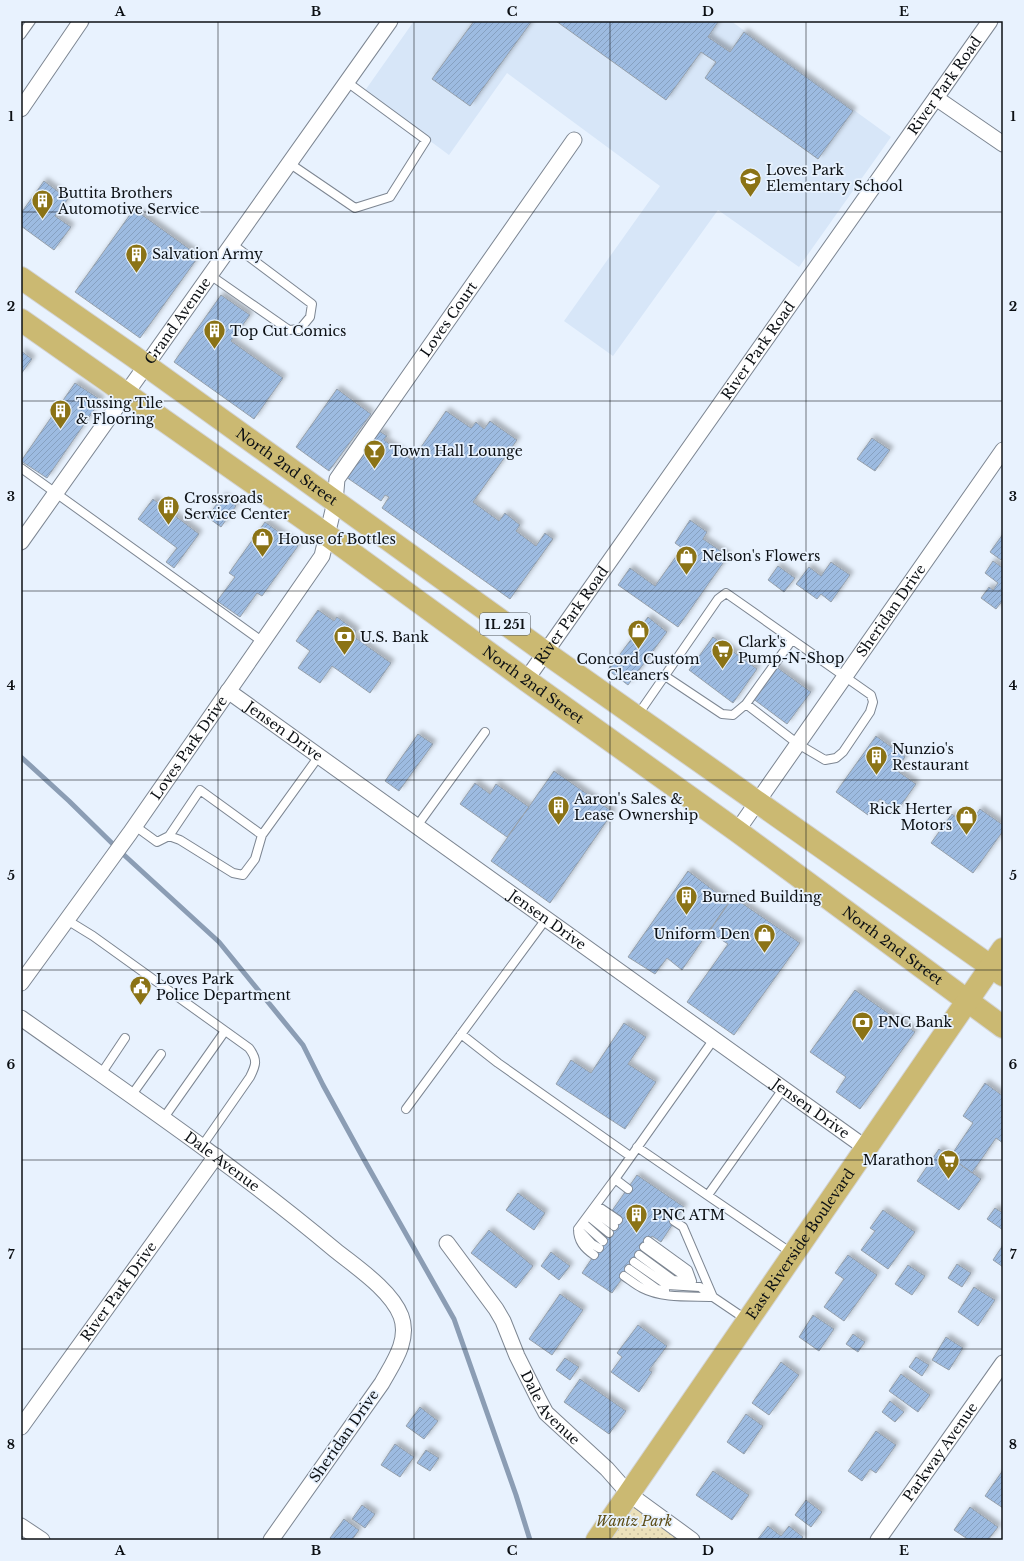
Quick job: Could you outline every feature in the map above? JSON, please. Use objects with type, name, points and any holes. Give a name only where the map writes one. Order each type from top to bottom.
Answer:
[{"type":"main road","name":"North 2nd Street","points":[[21,278],[757,802],[999,963]]},
{"type":"main road","name":"North 2nd Street","points":[[21,320],[327,535],[737,831],[1003,1027]]},
{"type":"main road","name":"East Riverside Boulevard","points":[[597,1540],[967,1000],[999,963]]},
{"type":"street","points":[[23,101],[81,21]]},
{"type":"street","name":"Grand Avenue","points":[[21,542],[390,21]]},
{"type":"street","name":"River Park Road","points":[[526,680],[990,21]]},
{"type":"street","points":[[936,98],[1003,144]]},
{"type":"street","name":"Loves Court","points":[[335,502],[337,479],[574,140]]},
{"type":"street","name":"Sheridan Drive","points":[[737,831],[1003,450]]},
{"type":"street","name":"Loves Park Drive","points":[[21,983],[105,869],[322,556],[335,502]]},
{"type":"street","name":"Jensen Drive","points":[[228,691],[866,1148]]},
{"type":"street","name":"Dale Avenue","points":[[21,1018],[216,1156],[314,1232],[388,1296],[401,1315],[404,1325]]},
{"type":"street","name":"River Park Drive","points":[[21,1428],[216,1156]]},
{"type":"street","name":"Dale Avenue","points":[[447,1243],[500,1315],[517,1356],[546,1413],[607,1469],[629,1494],[692,1540]]},
{"type":"street","name":"Sheridan Drive","points":[[271,1540],[382,1383],[400,1348],[404,1336],[404,1325]]},
{"type":"street","name":"Parkway Avenue","points":[[878,1540],[1003,1363]]},
{"type":"street","points":[[21,1526],[42,1540]]},
{"type":"lane","points":[[21,35],[31,21]]},
{"type":"lane","points":[[289,163],[355,208],[390,197],[426,140],[347,82]]},
{"type":"lane","points":[[210,275],[290,330],[300,329],[310,317],[312,304],[232,244]]},
{"type":"lane","points":[[21,468],[263,642]]},
{"type":"lane","points":[[636,717],[718,599],[726,593],[871,695],[873,702],[870,712],[843,752],[836,758],[825,760],[798,744],[746,704]]},
{"type":"lane","points":[[665,676],[722,714],[733,715],[746,704],[792,640]]},
{"type":"lane","points":[[417,826],[485,732]]},
{"type":"lane","points":[[169,836],[180,840],[233,873],[243,875],[255,859],[262,835],[319,756]]},
{"type":"lane","points":[[132,830],[157,842],[169,836],[200,790],[262,835]]},
{"type":"lane","points":[[406,1109],[546,919]]},
{"type":"lane","points":[[67,920],[93,936],[226,1031],[249,1048],[255,1056],[255,1067],[250,1077],[202,1146]]},
{"type":"lane","points":[[163,1119],[226,1031]]},
{"type":"lane","points":[[461,1034],[498,1063],[630,1156]]},
{"type":"lane","points":[[101,1074],[125,1038]]},
{"type":"lane","points":[[596,1251],[586,1249],[578,1238],[581,1226],[714,1039]]},
{"type":"lane","points":[[131,1096],[161,1054]]},
{"type":"lane","points":[[708,1195],[783,1089]]},
{"type":"lane","points":[[637,1147],[793,1254]]},
{"type":"lane","points":[[615,1179],[628,1188]]},
{"type":"lane","points":[[592,1210],[616,1223]]},
{"type":"lane","points":[[592,1210],[609,1233]]},
{"type":"lane","points":[[674,1222],[683,1228],[714,1298]]},
{"type":"lane","points":[[581,1226],[604,1241]]},
{"type":"lane","points":[[646,1244],[714,1298],[748,1320]]},
{"type":"lane","points":[[692,1281],[673,1280],[636,1258],[667,1285],[703,1289]]},
{"type":"lane","points":[[703,1289],[665,1291],[657,1289],[627,1272],[643,1288],[653,1293],[714,1298]]},
{"type":"shaded area","name":"Loves Park Elementary School","points":[[414,21],[731,21],[891,137],[799,267],[718,210],[613,356],[564,321],[660,186],[507,73],[449,155],[364,92]]},
{"type":"green space","name":"Wantz Park","points":[[629,1494],[692,1540],[597,1540]]},
{"type":"building","points":[[474,21],[532,21],[470,106],[432,79]]},
{"type":"building","points":[[556,21],[716,21],[718,22],[708,37],[730,52],[744,32],[853,111],[818,159],[705,78],[716,62],[701,52],[666,100]]},
{"type":"building","name":"Buttita Brothers Automotive Service","points":[[44,181],[68,199],[55,216],[71,227],[54,250],[21,226],[21,213]]},
{"type":"building","name":"Salvation Army","points":[[134,209],[199,256],[140,338],[75,292]]},
{"type":"building","name":"Top Cut Comics","points":[[221,295],[250,315],[231,341],[283,378],[254,419],[174,362]]},
{"type":"building","points":[[21,351],[32,359],[21,374]]},
{"type":"building","name":"Tussing Tile & Flooring","points":[[75,383],[101,400],[47,478],[21,461]]},
{"type":"building","points":[[337,389],[371,414],[329,471],[296,447]]},
{"type":"building","points":[[446,411],[471,428],[476,422],[484,429],[490,421],[517,440],[473,502],[499,521],[505,513],[520,525],[516,531],[536,546],[545,533],[553,539],[510,599],[382,508],[389,497],[385,495],[381,501],[346,477],[379,431],[387,436],[384,440],[412,460]]},
{"type":"building","points":[[872,438],[890,450],[875,471],[857,459]]},
{"type":"building","points":[[223,496],[236,506],[221,527],[207,517]]},
{"type":"building","name":"Crossroads Service Center","points":[[153,499],[199,534],[174,568],[166,562],[177,548],[138,519]]},
{"type":"building","name":"Nelson's Flowers","points":[[690,520],[707,532],[703,539],[728,556],[678,627],[618,585],[630,568],[655,586],[682,548],[675,543]]},
{"type":"building","name":"House of Bottles","points":[[265,522],[298,546],[262,596],[257,593],[240,617],[217,601],[235,577],[229,573]]},
{"type":"building","points":[[1003,534],[1003,558],[1001,560],[990,552]]},
{"type":"building","points":[[993,561],[1003,568],[1003,600],[996,609],[981,598],[989,587],[993,590],[998,583],[985,573]]},
{"type":"building","points":[[831,562],[850,575],[831,602],[821,594],[817,599],[796,584],[809,567],[821,576]]},
{"type":"building","points":[[778,566],[795,578],[784,592],[768,580]]},
{"type":"building","name":"U.S. Bank","points":[[318,610],[334,621],[337,617],[356,631],[353,636],[391,663],[370,693],[332,666],[320,683],[298,668],[310,651],[296,641]]},
{"type":"building","name":"Concord Custom Cleaners","points":[[648,617],[667,632],[628,685],[608,670]]},
{"type":"building","name":"Clark's Pump-N-Shop","points":[[713,637],[757,669],[733,703],[689,670]]},
{"type":"building","points":[[775,666],[811,692],[787,724],[752,698]]},
{"type":"building","points":[[418,734],[433,744],[399,791],[385,781]]},
{"type":"building","name":"Nunzio's Restaurant","points":[[876,736],[905,757],[896,770],[916,784],[897,811],[880,799],[868,815],[836,792]]},
{"type":"building","name":"Aaron's Sales & Lease Ownership","points":[[554,771],[613,812],[550,903],[491,861]]},
{"type":"building","points":[[475,783],[490,794],[496,784],[529,807],[507,837],[460,804]]},
{"type":"building","name":"Rick Herter Motors","points":[[980,809],[1003,825],[1003,831],[973,873],[931,843],[952,814],[968,826]]},
{"type":"building","name":"Burned Building","points":[[688,871],[729,902],[682,970],[667,958],[655,974],[628,957]]},
{"type":"building","points":[[733,897],[800,943],[734,1035],[687,1002],[728,944],[709,932]]},
{"type":"building","name":"PNC Bank","points":[[855,990],[915,1032],[860,1109],[836,1092],[846,1077],[810,1052]]},
{"type":"building","points":[[624,1023],[646,1037],[628,1064],[656,1082],[625,1129],[556,1084],[571,1060],[591,1073]]},
{"type":"building","name":"Marathon","points":[[985,1083],[1003,1096],[1003,1143],[996,1138],[972,1173],[950,1157],[973,1123],[963,1116]]},
{"type":"building","name":"Marathon","points":[[939,1149],[981,1179],[959,1210],[917,1181]]},
{"type":"building","name":"PNC ATM","points":[[637,1175],[684,1207],[661,1242],[652,1236],[612,1293],[582,1273],[619,1218],[611,1212]]},
{"type":"building","points":[[518,1193],[545,1213],[534,1230],[506,1210]]},
{"type":"building","points":[[995,1208],[1003,1213],[1003,1230],[987,1219]]},
{"type":"building","points":[[883,1210],[915,1232],[888,1269],[861,1250],[875,1231],[870,1228]]},
{"type":"building","points":[[489,1230],[533,1266],[516,1288],[471,1253]]},
{"type":"building","points":[[1003,1245],[1003,1267],[993,1260]]},
{"type":"building","points":[[551,1252],[570,1266],[559,1280],[541,1266]]},
{"type":"building","points":[[848,1255],[877,1275],[844,1321],[824,1307],[844,1279],[835,1273]]},
{"type":"building","points":[[957,1264],[971,1273],[962,1287],[948,1278]]},
{"type":"building","points":[[908,1265],[925,1276],[912,1295],[895,1284]]},
{"type":"building","points":[[974,1287],[995,1300],[978,1326],[958,1312]]},
{"type":"building","points":[[560,1294],[583,1310],[552,1355],[529,1339]]},
{"type":"building","points":[[813,1315],[834,1329],[819,1351],[799,1337]]},
{"type":"building","points":[[638,1325],[667,1346],[649,1370],[652,1372],[639,1392],[611,1372],[622,1357],[617,1353]]},
{"type":"building","points":[[853,1334],[865,1342],[858,1352],[846,1344]]},
{"type":"building","points":[[946,1337],[963,1348],[949,1370],[932,1360]]},
{"type":"building","points":[[916,1357],[929,1365],[922,1376],[909,1367]]},
{"type":"building","points":[[565,1358],[579,1367],[570,1380],[556,1370]]},
{"type":"building","points":[[781,1362],[799,1375],[769,1415],[752,1403]]},
{"type":"building","points":[[901,1374],[930,1395],[918,1412],[889,1391]]},
{"type":"building","points":[[580,1379],[626,1411],[609,1434],[564,1402]]},
{"type":"building","points":[[890,1401],[904,1412],[895,1422],[882,1412]]},
{"type":"building","points":[[420,1407],[438,1421],[424,1439],[406,1426]]},
{"type":"building","points":[[746,1414],[763,1426],[744,1454],[727,1442]]},
{"type":"building","points":[[876,1431],[896,1445],[876,1473],[870,1469],[862,1481],[848,1471]]},
{"type":"building","points":[[395,1444],[414,1457],[400,1477],[381,1465]]},
{"type":"building","points":[[426,1450],[439,1458],[430,1471],[417,1463]]},
{"type":"building","points":[[1003,1470],[1003,1508],[985,1496]]},
{"type":"building","points":[[713,1471],[749,1495],[732,1520],[696,1495]]},
{"type":"building","points":[[806,1500],[822,1512],[811,1527],[795,1515]]},
{"type":"building","points":[[362,1505],[375,1514],[365,1528],[352,1519]]},
{"type":"building","points":[[970,1507],[998,1527],[988,1540],[969,1540],[954,1530]]},
{"type":"building","points":[[344,1519],[359,1530],[352,1540],[333,1540],[330,1538]]},
{"type":"building","points":[[768,1526],[781,1536],[789,1526],[803,1537],[800,1540],[757,1540]]},
{"type":"waterway","points":[[21,757],[123,854],[219,942],[303,1045],[362,1156],[454,1319],[516,1495],[530,1540]]},
{"type":"place","name":"Loves Park Elementary School","points":[[750,198]]},
{"type":"place","name":"Buttita Brothers Automotive Service","points":[[42,220]]},
{"type":"place","name":"Salvation Army","points":[[137,274]]},
{"type":"place","name":"Top Cut Comics","points":[[214,350]]},
{"type":"place","name":"Tussing Tile & Flooring","points":[[61,430]]},
{"type":"place","name":"Town Hall Lounge","points":[[374,470]]},
{"type":"place","name":"Crossroads Service Center","points":[[169,526]]},
{"type":"place","name":"House of Bottles","points":[[263,558]]},
{"type":"place","name":"Nelson's Flowers","points":[[687,576]]},
{"type":"place","name":"Concord Custom Cleaners","points":[[638,650]]},
{"type":"place","name":"U.S. Bank","points":[[344,656]]},
{"type":"place","name":"Clark's Pump-N-Shop","points":[[723,670]]},
{"type":"place","name":"Nunzio's Restaurant","points":[[877,776]]},
{"type":"place","name":"Aaron's Sales & Lease Ownership","points":[[559,826]]},
{"type":"place","name":"Rick Herter Motors","points":[[967,836]]},
{"type":"place","name":"Burned Building","points":[[687,916]]},
{"type":"place","name":"Uniform Den","points":[[765,954]]},
{"type":"place","name":"Loves Park Police Department","points":[[141,1006]]},
{"type":"place","name":"PNC Bank","points":[[862,1042]]},
{"type":"place","name":"Marathon","points":[[949,1180]]},
{"type":"place","name":"PNC ATM","points":[[637,1234]]}]
